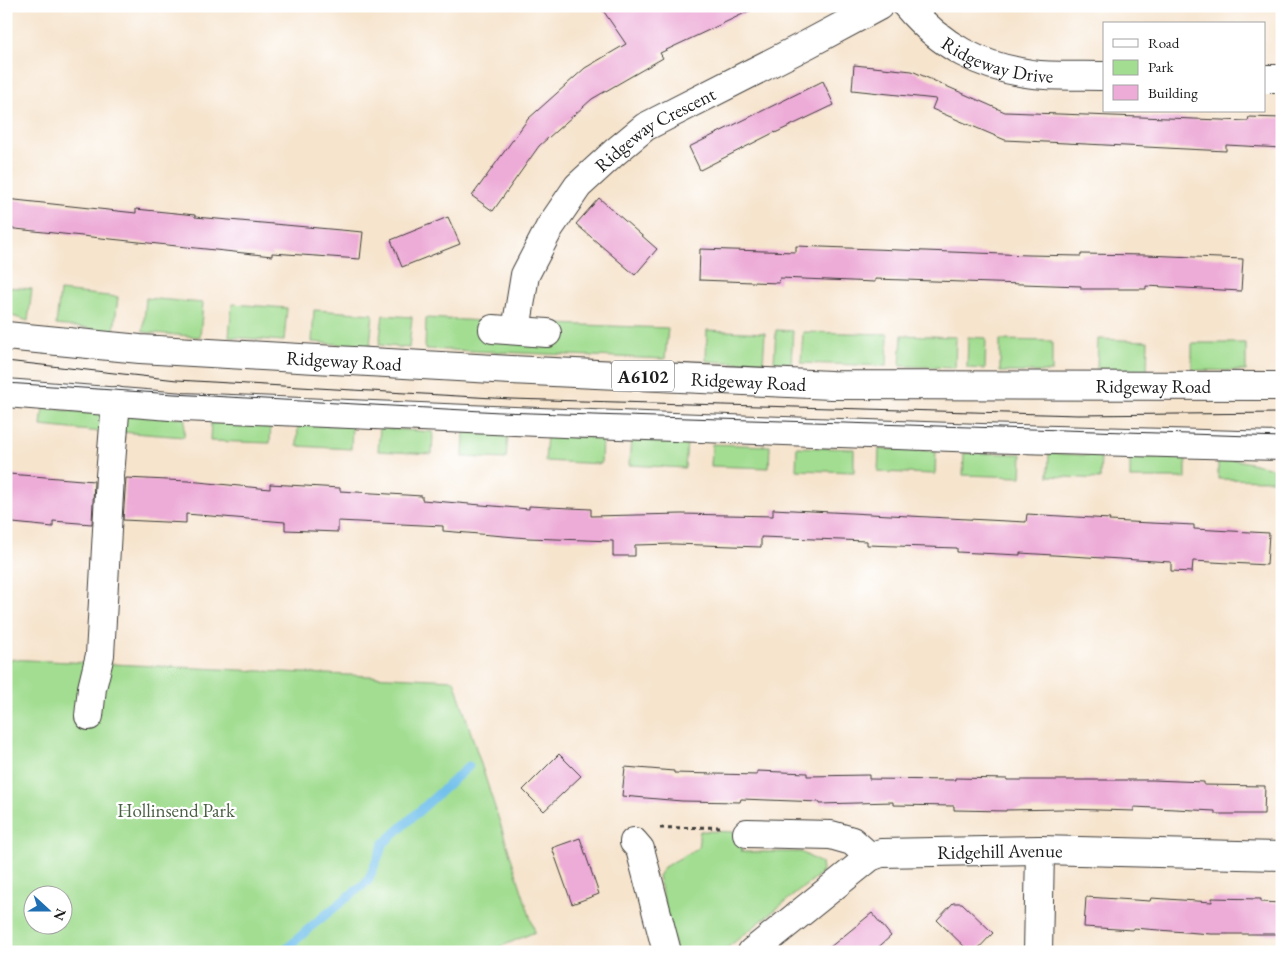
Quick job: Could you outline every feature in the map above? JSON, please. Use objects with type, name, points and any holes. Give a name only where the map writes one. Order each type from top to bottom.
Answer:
[{"type":"main road","name":"Ridgeway Drive","points":[[907,6],[919,20],[960,52],[997,68],[1033,74],[1103,76]]},
{"type":"main road","name":"Ridgeway Crescent","points":[[547,332],[504,330],[525,275],[550,227],[578,186],[645,127],[878,7]]},
{"type":"main road","points":[[1266,79],[1282,79]]},
{"type":"main road","name":"Ridgeway Road","points":[[6,336],[169,350],[511,370],[822,384],[1282,386]]},
{"type":"main road","points":[[6,393],[183,407],[574,424],[971,438],[1282,446]]},
{"type":"main road","points":[[89,716],[92,688],[100,655],[116,402]]},
{"type":"main road","points":[[747,833],[831,835],[852,841],[870,857]]},
{"type":"main road","points":[[644,835],[640,849],[667,952]]},
{"type":"main road","points":[[1038,952],[1040,850]]},
{"type":"main road","name":"Ridgehill Avenue","points":[[752,952],[870,857],[881,853],[1040,850],[1282,856]]},
{"type":"path","points":[[644,835],[738,826],[747,833]]},
{"type":"green space","points":[[6,287],[32,289],[28,321],[6,314]]},
{"type":"green space","points":[[60,291],[118,297],[114,331],[56,325]]},
{"type":"green space","points":[[146,298],[203,303],[200,337],[143,332]]},
{"type":"green space","points":[[232,304],[287,308],[284,341],[229,337]]},
{"type":"green space","points":[[314,310],[373,314],[370,347],[312,342]]},
{"type":"green space","points":[[383,315],[412,317],[409,348],[379,345]]},
{"type":"green space","points":[[426,318],[484,321],[484,340],[553,342],[555,324],[668,328],[665,359],[425,349]]},
{"type":"green space","points":[[707,330],[765,333],[763,364],[706,361]]},
{"type":"green space","points":[[776,330],[793,331],[791,363],[774,362]]},
{"type":"green space","points":[[803,332],[888,334],[887,366],[801,363]]},
{"type":"green space","points":[[902,335],[956,337],[955,368],[900,366]]},
{"type":"green space","points":[[968,337],[986,338],[985,369],[967,368]]},
{"type":"green space","points":[[1098,339],[1148,341],[1147,371],[1097,370]]},
{"type":"green space","points":[[1000,340],[1052,341],[1052,372],[1000,372]]},
{"type":"green space","points":[[1192,343],[1246,343],[1246,371],[1192,370]]},
{"type":"green space","points":[[43,408],[102,414],[101,432],[41,426]]},
{"type":"green space","points":[[123,414],[185,418],[184,437],[121,432]]},
{"type":"green space","points":[[211,420],[271,422],[270,443],[210,441]]},
{"type":"green space","points":[[298,424],[352,426],[351,449],[297,446]]},
{"type":"green space","points":[[380,428],[433,432],[432,454],[378,451]]},
{"type":"green space","points":[[464,431],[508,433],[506,459],[463,457]]},
{"type":"green space","points":[[547,435],[602,438],[601,464],[545,461]]},
{"type":"green space","points":[[631,439],[687,442],[685,468],[629,465]]},
{"type":"green space","points":[[712,444],[770,446],[769,468],[711,466]]},
{"type":"green space","points":[[797,447],[854,449],[854,472],[796,470]]},
{"type":"green space","points":[[879,449],[936,451],[935,474],[878,472]]},
{"type":"green space","points":[[964,453],[1022,454],[1021,477],[963,475]]},
{"type":"green space","points":[[1049,453],[1101,456],[1100,479],[1048,476]]},
{"type":"green space","points":[[1130,457],[1186,457],[1186,478],[1130,478]]},
{"type":"green space","points":[[1218,459],[1237,460],[1273,468],[1273,480],[1218,479]]},
{"type":"green space","name":"Hollinsend Park","points":[[6,659],[454,680],[535,932],[488,952],[6,952]]},
{"type":"green space","points":[[700,831],[739,832],[742,852],[801,852],[821,863],[822,871],[722,952],[676,952],[658,876],[664,867],[698,848]]},
{"type":"building","points":[[600,6],[760,6],[660,53],[663,58],[592,99],[539,146],[493,211],[472,196],[528,119],[585,68],[626,44]]},
{"type":"building","points":[[854,65],[912,71],[1005,112],[1248,121],[1249,117],[1282,118],[1282,148],[1226,145],[1226,151],[1005,140],[932,109],[936,99],[852,90]]},
{"type":"building","points":[[823,81],[834,105],[700,170],[689,147]]},
{"type":"building","points":[[599,198],[657,249],[635,275],[576,224]]},
{"type":"building","points":[[6,199],[136,213],[136,209],[195,215],[195,217],[363,232],[360,259],[272,253],[272,256],[6,228]]},
{"type":"building","points":[[448,217],[460,244],[402,267],[391,240]]},
{"type":"building","points":[[796,246],[1028,255],[1146,255],[1243,259],[1241,291],[1146,286],[1146,289],[1081,289],[1081,286],[875,279],[875,282],[780,278],[779,283],[699,280],[700,249],[796,252]]},
{"type":"building","points":[[9,474],[94,481],[92,524],[53,521],[53,527],[13,523],[13,516],[6,516]]},
{"type":"building","points":[[126,478],[188,481],[270,489],[270,484],[340,488],[340,491],[422,496],[422,500],[529,509],[529,506],[591,509],[591,516],[682,514],[773,516],[773,509],[1026,522],[1027,514],[1110,519],[1109,521],[1194,525],[1194,529],[1269,533],[1267,565],[1193,561],[1192,572],[1171,571],[1171,562],[1020,553],[1020,555],[957,552],[957,548],[867,545],[867,541],[761,537],[761,547],[674,544],[635,545],[635,556],[613,556],[613,541],[528,538],[443,531],[443,526],[338,521],[338,532],[285,530],[285,522],[186,514],[186,523],[123,520]]},
{"type":"building","points":[[559,754],[581,776],[544,811],[523,790]]},
{"type":"building","points":[[625,767],[674,771],[674,773],[757,775],[757,771],[807,773],[807,776],[869,775],[869,779],[1153,780],[1204,782],[1204,785],[1265,786],[1264,814],[1215,814],[1215,811],[1134,807],[1134,811],[1065,809],[1006,811],[954,810],[954,806],[893,805],[893,802],[820,804],[820,802],[741,799],[740,802],[682,801],[622,796]]},
{"type":"building","points":[[580,838],[599,894],[572,904],[552,848]]},
{"type":"building","points":[[1086,897],[1150,901],[1151,898],[1212,902],[1212,898],[1261,899],[1261,902],[1282,903],[1282,934],[1211,934],[1133,928],[1133,930],[1084,927]]},
{"type":"building","points":[[953,903],[962,903],[993,933],[975,952],[970,952],[937,920]]},
{"type":"building","points":[[872,913],[891,936],[873,952],[824,952]]},
{"type":"waterway","points":[[283,952],[314,924],[368,881],[384,843],[469,766]]},
{"type":"tram line","points":[[6,361],[177,380],[511,399],[1078,415],[1282,413]]},
{"type":"tram line","points":[[6,383],[500,412],[1282,437]]}]
